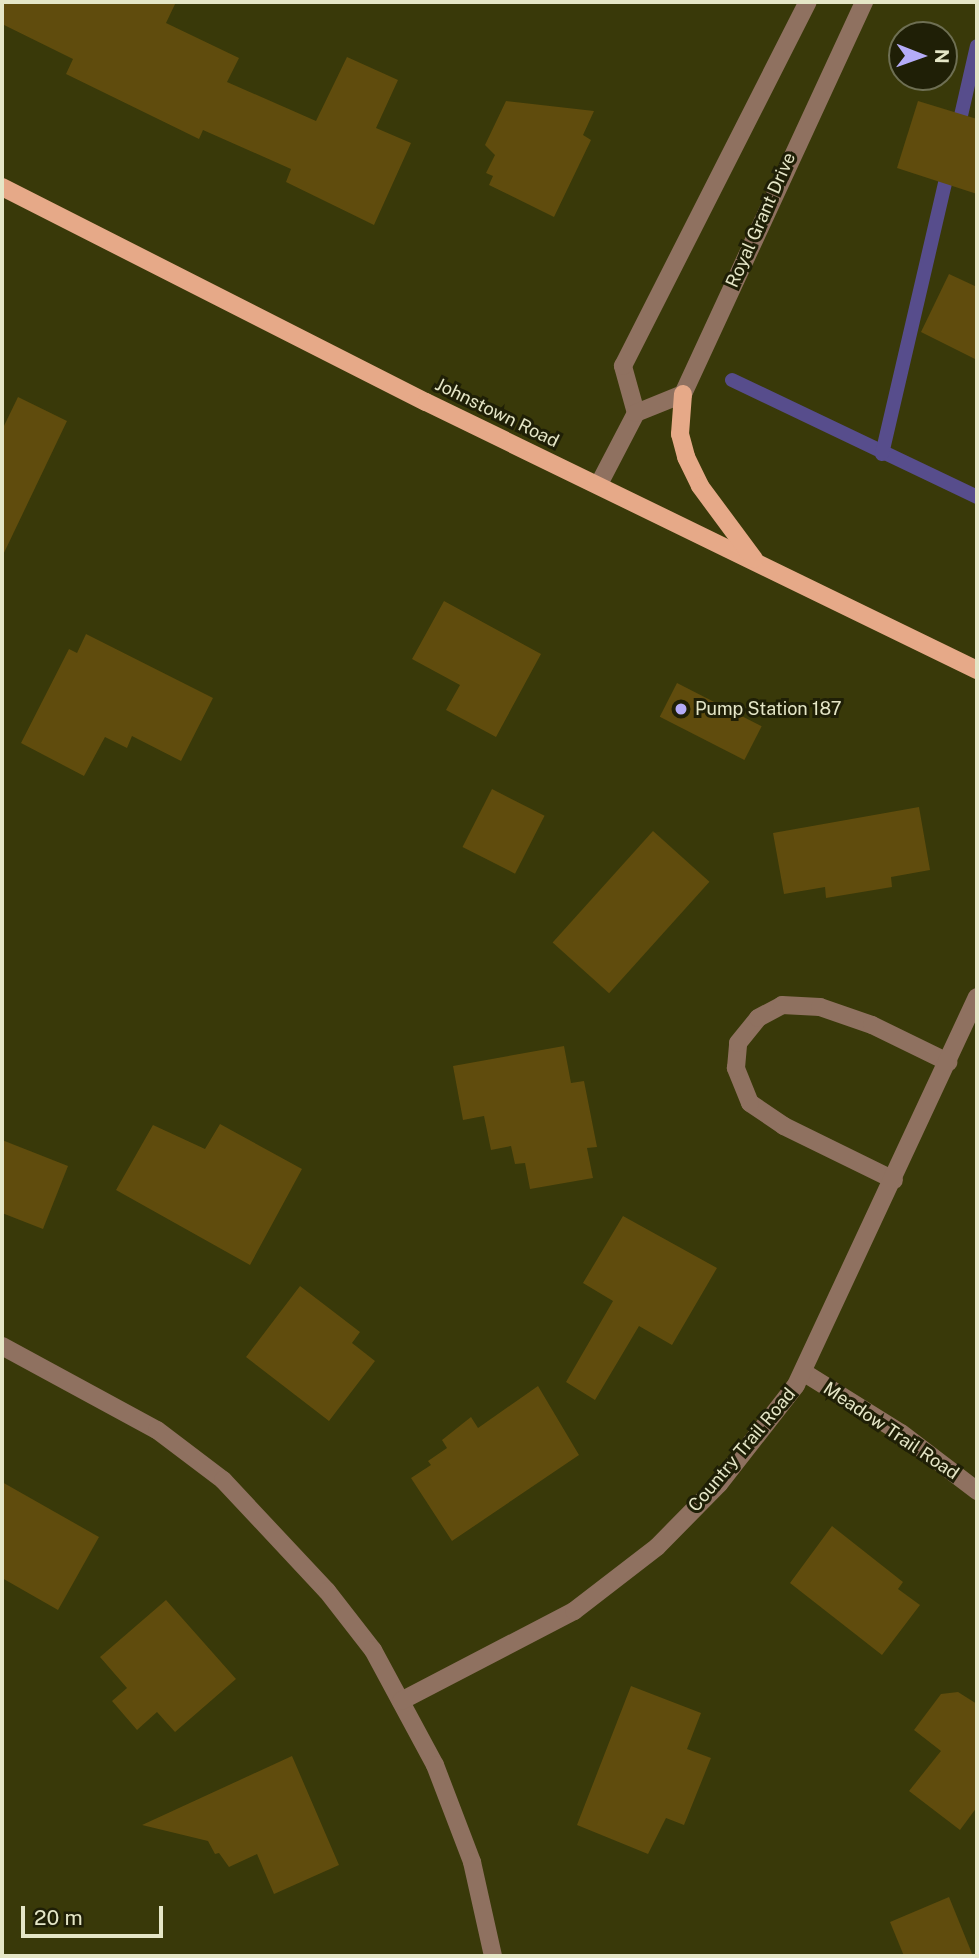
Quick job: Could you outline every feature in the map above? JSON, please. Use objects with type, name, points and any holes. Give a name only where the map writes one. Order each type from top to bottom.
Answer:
[{"type":"main road","name":"Johnstown Road","points":[[2,187],[426,402],[977,670]]},
{"type":"main road","points":[[683,394],[680,434],[686,457],[700,486],[756,562]]},
{"type":"street","points":[[636,413],[623,366],[808,2]]},
{"type":"street","name":"Royal Grant Drive","points":[[683,394],[864,2]]},
{"type":"street","points":[[599,484],[636,413],[683,394]]},
{"type":"street","name":"Country Trail Road","points":[[401,1701],[574,1611],[657,1546],[719,1484],[803,1372],[977,997]]},
{"type":"street","points":[[894,1180],[783,1126],[750,1103],[736,1068],[738,1044],[758,1018],[782,1005],[820,1007],[872,1025],[948,1062]]},
{"type":"street","points":[[2,1346],[157,1430],[223,1480],[327,1591],[373,1650],[435,1765],[472,1862],[493,1956]]},
{"type":"street","name":"Meadow Trail Road","points":[[803,1372],[901,1433],[977,1491]]},
{"type":"building","points":[[2,2],[176,2],[166,23],[239,58],[227,82],[316,121],[347,57],[398,80],[376,128],[411,143],[374,225],[286,182],[291,169],[203,130],[199,139],[66,74],[73,59],[2,24]]},
{"type":"building","points":[[506,101],[594,111],[583,135],[591,140],[554,217],[489,185],[493,176],[486,173],[495,155],[485,145]]},
{"type":"building","points":[[918,101],[977,119],[977,194],[897,168]]},
{"type":"building","points":[[949,274],[977,287],[977,360],[921,332]]},
{"type":"building","points":[[18,397],[67,421],[2,557],[2,430]]},
{"type":"building","points":[[444,601],[541,654],[496,737],[446,710],[460,685],[412,659]]},
{"type":"building","points":[[86,634],[213,698],[181,761],[132,736],[127,748],[105,737],[84,776],[21,743],[69,649],[77,653]]},
{"type":"building","points":[[677,683],[762,726],[744,760],[660,717]]},
{"type":"building","points":[[492,789],[545,816],[515,874],[462,847]]},
{"type":"building","points":[[919,807],[930,870],[891,877],[892,887],[826,898],[825,887],[784,894],[773,833]]},
{"type":"building","points":[[653,831],[709,882],[609,993],[553,942]]},
{"type":"building","points":[[564,1046],[571,1083],[584,1081],[597,1147],[587,1148],[593,1178],[530,1189],[525,1163],[515,1164],[511,1146],[491,1150],[484,1116],[463,1120],[453,1066]]},
{"type":"building","points":[[220,1124],[302,1169],[250,1265],[116,1190],[153,1125],[205,1149]]},
{"type":"building","points":[[2,1140],[68,1166],[43,1229],[2,1213]]},
{"type":"building","points":[[623,1216],[717,1268],[672,1345],[639,1326],[595,1400],[566,1382],[613,1301],[583,1283]]},
{"type":"building","points":[[300,1286],[360,1332],[352,1343],[375,1361],[329,1421],[246,1357]]},
{"type":"building","points":[[538,1386],[579,1455],[452,1541],[411,1478],[431,1465],[428,1461],[447,1448],[442,1440],[471,1417],[478,1428]]},
{"type":"building","points":[[2,1482],[99,1537],[58,1610],[2,1578]]},
{"type":"building","points":[[832,1526],[903,1582],[898,1589],[920,1605],[882,1655],[790,1583]]},
{"type":"building","points":[[166,1600],[236,1679],[175,1732],[157,1712],[137,1730],[112,1701],[127,1688],[100,1657]]},
{"type":"building","points":[[631,1686],[701,1713],[687,1749],[711,1758],[684,1825],[666,1818],[648,1854],[577,1825]]},
{"type":"building","points":[[958,1692],[977,1704],[977,1807],[960,1830],[909,1791],[941,1751],[914,1730],[941,1694]]},
{"type":"building","points":[[292,1756],[339,1865],[274,1894],[257,1854],[229,1867],[219,1853],[215,1854],[208,1841],[142,1825]]},
{"type":"building","points":[[949,1897],[973,1956],[904,1956],[890,1922]]},
{"type":"waterway","points":[[957,133],[977,46]]},
{"type":"waterway","points":[[882,454],[949,166]]},
{"type":"waterway","points":[[732,380],[977,497]]},
{"type":"place","name":"Pump Station 187","points":[[681,709]]}]
